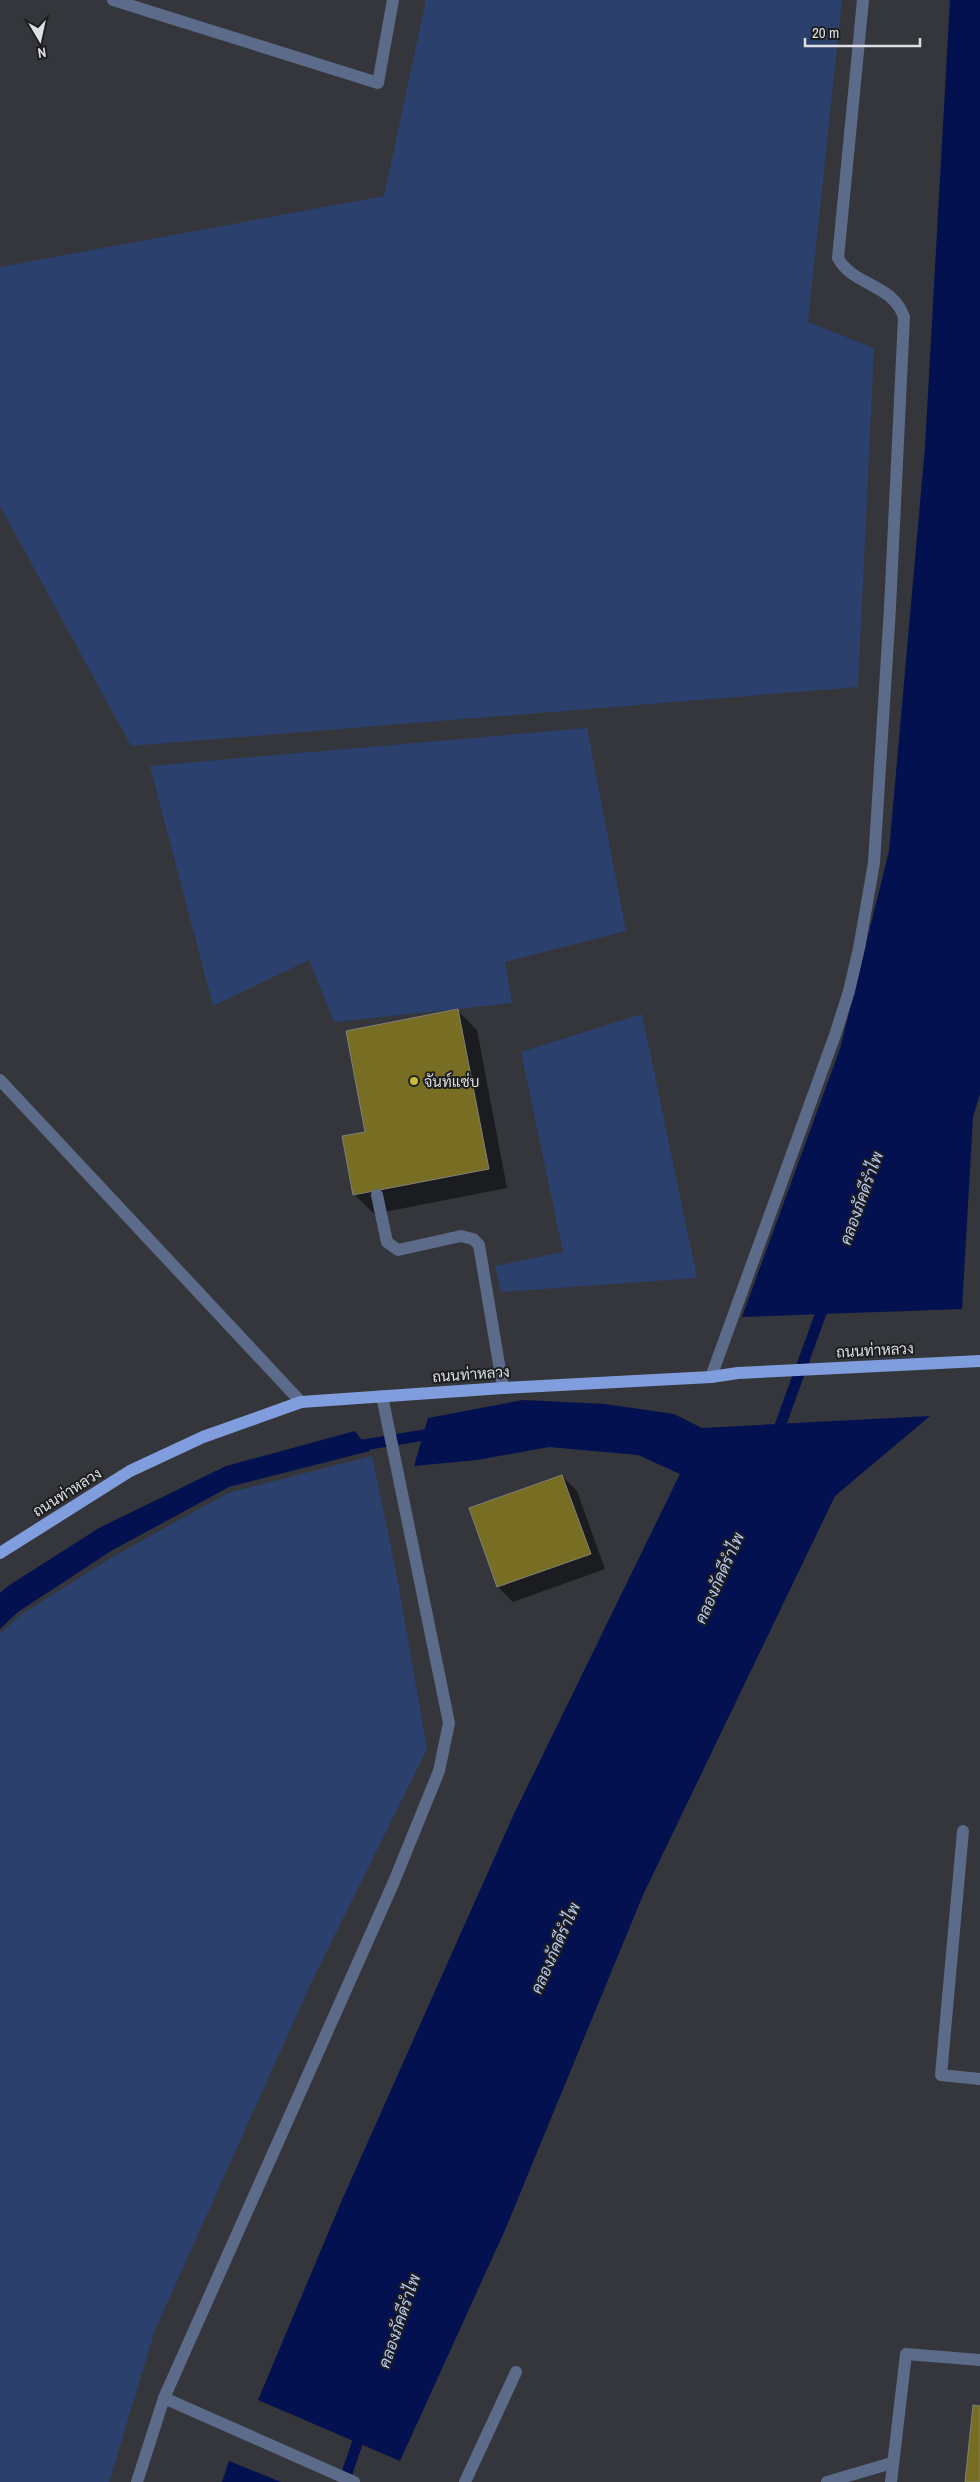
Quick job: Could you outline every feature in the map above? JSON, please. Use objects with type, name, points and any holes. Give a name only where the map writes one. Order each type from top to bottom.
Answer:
[{"type":"main road","name":"ถนนท่าหลวง","points":[[0,1553],[130,1471],[203,1437],[301,1402],[738,1373],[979,1361]]},
{"type":"street","points":[[113,0],[378,83],[393,0]]},
{"type":"street","points":[[710,1376],[849,991],[874,863],[890,608],[904,317],[900,305],[891,296],[843,268],[838,258],[863,0]]},
{"type":"street","points":[[0,1080],[301,1402]]},
{"type":"street","points":[[377,1195],[387,1242],[398,1250],[461,1236],[473,1239],[479,1245],[502,1388]]},
{"type":"street","points":[[137,2482],[164,2398],[393,1884],[439,1771],[449,1724],[382,1396]]},
{"type":"street","points":[[963,1831],[940,2075],[980,2079]]},
{"type":"street","points":[[891,2482],[906,2354],[980,2360]]},
{"type":"street","points":[[465,2482],[516,2372]]},
{"type":"street","points":[[164,2398],[354,2482]]},
{"type":"street","points":[[827,2482],[892,2463]]},
{"type":"shaded area","points":[[426,0],[842,0],[808,322],[874,348],[858,687],[131,746],[0,506],[0,267],[384,196]]},
{"type":"shaded area","points":[[587,728],[626,931],[505,962],[512,1003],[334,1022],[309,960],[213,1006],[150,766]]},
{"type":"shaded area","points":[[642,1014],[697,1278],[501,1292],[495,1266],[563,1252],[521,1052]]},
{"type":"shaded area","points":[[372,1456],[397,1577],[427,1749],[312,1981],[155,2330],[109,2482],[0,2482],[0,1634],[19,1616],[109,1559],[228,1493]]},
{"type":"water","points":[[950,0],[980,0],[980,1094],[973,1117],[962,1309],[742,1317],[840,1049],[889,851],[925,447]]},
{"type":"water","points":[[523,1400],[605,1404],[674,1414],[702,1428],[930,1416],[835,1496],[643,1895],[505,2230],[400,2461],[258,2400],[342,2200],[513,1816],[680,1474],[638,1455],[549,1447],[477,1460],[414,1466],[428,1418]]},
{"type":"water","points":[[355,1431],[370,1451],[229,1487],[111,1551],[18,1612],[0,1629],[0,1593],[99,1528],[226,1466]]},
{"type":"water","points":[[229,2461],[281,2482],[222,2482]]},
{"type":"building","name":"จันท์แซ่บ","points":[[458,1009],[489,1169],[353,1195],[342,1136],[365,1132],[346,1031]]},
{"type":"building","points":[[562,1475],[591,1554],[497,1587],[469,1508]]},
{"type":"building","points":[[973,2405],[980,2406],[980,2482],[965,2482]]},
{"type":"waterway","name":"คลองภัคดีรำไพ","points":[[776,1437],[825,1302]]},
{"type":"waterway","points":[[351,1447],[437,1433]]},
{"type":"waterway","name":"คลองภัคดีรำไพ","points":[[344,2482],[362,2429]]},
{"type":"place","name":"จันท์แซ่บ","points":[[414,1081]]}]
